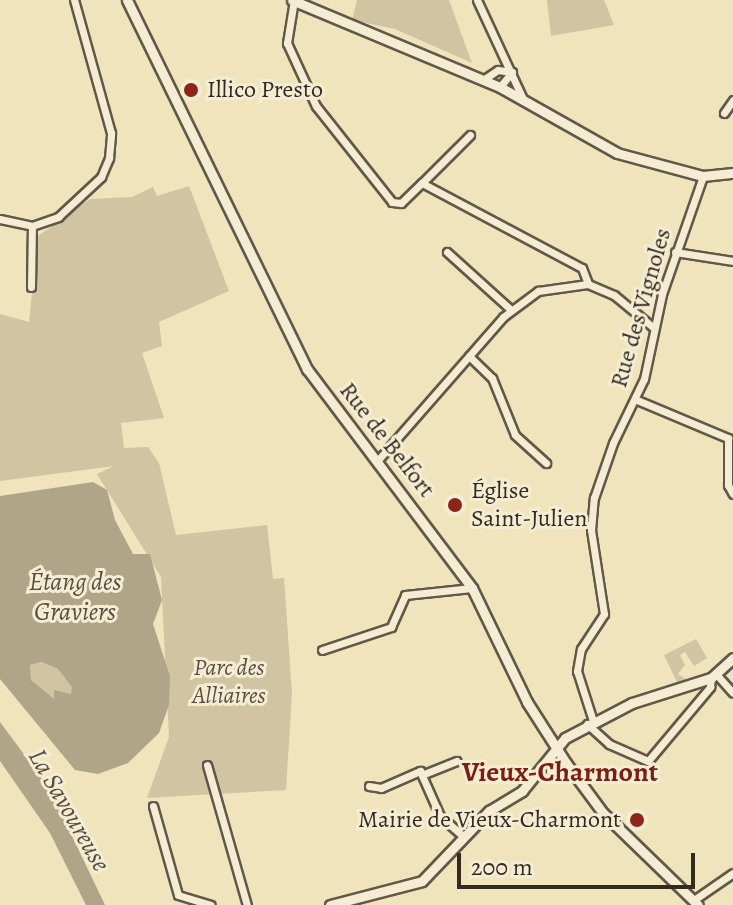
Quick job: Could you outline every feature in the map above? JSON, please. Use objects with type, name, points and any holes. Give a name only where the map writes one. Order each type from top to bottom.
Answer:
[{"type":"main road","name":"Rue de Belfort","points":[[127,0],[307,369],[472,588],[527,702],[554,746],[603,813],[696,903]]},
{"type":"main road","points":[[293,0],[522,97],[617,153],[703,176],[733,173]]},
{"type":"main road","points":[[330,905],[422,881],[489,811],[522,791],[554,746],[590,722],[713,676],[733,658]]},
{"type":"street","points":[[0,219],[30,226],[72,207],[101,177],[112,146],[74,0]]},
{"type":"street","points":[[293,0],[287,43],[316,106],[392,202],[401,203],[470,135]]},
{"type":"street","points":[[477,0],[522,97]]},
{"type":"street","points":[[500,50],[500,87]]},
{"type":"street","points":[[483,80],[498,70],[512,72]]},
{"type":"street","points":[[500,87],[512,72]]},
{"type":"street","points":[[724,113],[733,100]]},
{"type":"street","name":"Rue des Vignoles","points":[[590,722],[578,656],[604,614],[591,530],[594,498],[617,435],[637,400],[675,252],[703,176]]},
{"type":"street","points":[[422,183],[582,268],[588,284]]},
{"type":"street","points":[[30,226],[31,287]]},
{"type":"street","points":[[447,252],[510,309]]},
{"type":"street","points":[[675,252],[733,261]]},
{"type":"street","points":[[378,460],[510,309],[538,291],[588,284],[614,295],[654,328]]},
{"type":"street","points":[[469,356],[492,378],[515,435],[546,463]]},
{"type":"street","points":[[637,400],[728,438],[728,485],[733,494]]},
{"type":"street","points":[[322,650],[391,627],[405,595],[472,588]]},
{"type":"street","points":[[590,722],[609,744],[648,761],[710,687],[713,676],[733,693]]},
{"type":"street","points":[[424,774],[457,761]]},
{"type":"street","points":[[207,765],[247,905]]},
{"type":"street","points":[[369,786],[381,788],[420,771],[424,774],[440,816],[464,837]]},
{"type":"street","points":[[153,806],[178,895],[210,905]]},
{"type":"street","points":[[696,903],[733,873]]},
{"type":"green space","points":[[357,0],[449,0],[472,63],[395,29],[352,20]]},
{"type":"green space","points":[[547,0],[604,0],[614,25],[551,36]]},
{"type":"green space","name":"Parc des Alliaires","points":[[189,186],[229,291],[159,322],[162,346],[142,353],[164,418],[121,423],[124,448],[148,447],[159,463],[176,535],[267,525],[273,579],[284,578],[292,694],[286,790],[147,798],[169,737],[161,577],[97,474],[114,466],[0,481],[0,314],[29,322],[38,236],[90,199],[132,197],[153,187],[157,196]]},
{"type":"green space","points":[[696,639],[707,658],[694,666],[685,652],[680,655],[685,665],[678,674],[686,679],[677,682],[664,655]]},
{"type":"green space","points":[[40,662],[58,669],[73,687],[71,694],[54,691],[54,700],[31,680],[30,665]]},
{"type":"water","name":"Étang des Graviers","points":[[93,482],[107,490],[115,520],[133,554],[150,554],[162,600],[153,624],[170,676],[169,705],[159,733],[128,763],[98,774],[75,770],[0,679],[0,496]],"holes":[[[41,662],[58,669],[72,687],[71,694],[54,690],[54,699],[31,680],[30,665]]]},
{"type":"water","name":"La Savoureuse","points":[[0,722],[49,788],[105,905],[86,905],[50,833],[0,761]]},
{"type":"place","name":"Illico Presto","points":[[191,90]]},
{"type":"place","name":"Église Saint-Julien","points":[[455,505]]},
{"type":"place","name":"Mairie de Vieux-Charmont","points":[[637,820]]},
{"type":"district","name":"Vieux-Charmont","points":[[560,772]]}]
